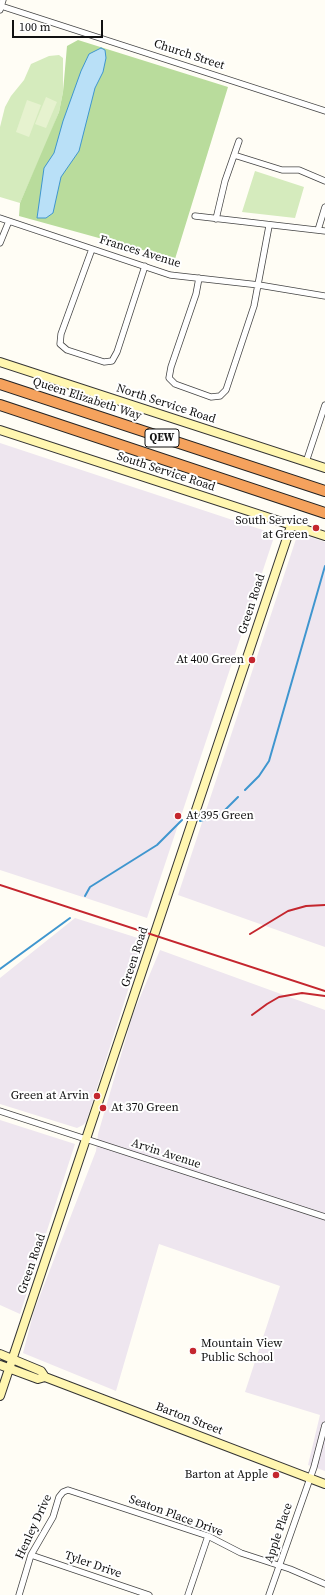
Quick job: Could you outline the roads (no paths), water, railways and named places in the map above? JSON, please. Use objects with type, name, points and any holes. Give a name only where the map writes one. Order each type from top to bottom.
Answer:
[{"type":"highway","name":"Queen Elizabeth Way","points":[[0,384],[325,492]]},
{"type":"highway","name":"QEW","points":[[0,405],[325,513]]},
{"type":"street","name":"Church Street","points":[[1,5],[325,111]]},
{"type":"street","points":[[216,219],[225,181],[239,141]]},
{"type":"street","points":[[234,155],[282,170],[299,170],[325,181]]},
{"type":"street","points":[[318,230],[325,207]]},
{"type":"street","points":[[195,216],[270,226],[325,231]]},
{"type":"street","name":"Frances Avenue","points":[[0,218],[170,275],[258,285],[325,296]]},
{"type":"street","points":[[0,243],[8,221]]},
{"type":"street","points":[[199,278],[196,294],[171,367],[169,378],[175,384],[211,397],[220,396],[226,390],[254,306],[270,226]]},
{"type":"street","points":[[92,249],[61,334],[60,344],[66,350],[104,362],[112,360],[118,352],[145,266]]},
{"type":"street","name":"North Service Road","points":[[0,362],[325,468]]},
{"type":"street","points":[[306,462],[325,405]]},
{"type":"street","name":"South Service Road","points":[[0,430],[325,536]]},
{"type":"street","name":"Green Road","points":[[0,1396],[291,526]]},
{"type":"street","name":"Arvin Avenue","points":[[0,1111],[325,1217]]},
{"type":"street","name":"Barton Street","points":[[0,1354],[41,1371],[45,1377],[325,1484]]},
{"type":"street","name":"Barton Street","points":[[0,1365],[38,1379],[45,1377]]},
{"type":"street","name":"Apple Place","points":[[269,1595],[310,1478],[325,1424]]},
{"type":"street","name":"Seaton Place Drive","points":[[63,1492],[68,1490],[208,1536],[241,1553],[279,1565],[325,1584]]},
{"type":"street","name":"Henley Drive","points":[[19,1595],[31,1555],[53,1517],[59,1498],[63,1492]]},
{"type":"street","points":[[188,1595],[208,1536]]},
{"type":"street","name":"Tyler Drive","points":[[31,1555],[149,1595]]},
{"type":"water","points":[[101,48],[105,50],[106,58],[103,72],[95,88],[79,151],[61,177],[53,213],[46,218],[37,218],[44,168],[54,153],[63,121],[81,71],[89,54]]},
{"type":"waterway","points":[[245,790],[259,776],[269,761],[325,566]]},
{"type":"waterway","points":[[200,821],[220,815],[238,797]]},
{"type":"waterway","points":[[85,896],[90,887],[157,845],[182,820]]},
{"type":"waterway","points":[[0,969],[70,918]]},
{"type":"railway","points":[[0,885],[325,991]]},
{"type":"railway","points":[[250,934],[288,911],[306,906],[325,905]]},
{"type":"railway","points":[[252,1015],[279,997],[302,993],[325,996]]},
{"type":"place","name":"South Service at Green","points":[[316,528]]},
{"type":"place","name":"At 400 Green","points":[[252,660]]},
{"type":"place","name":"At 395 Green","points":[[178,816]]},
{"type":"place","name":"Green at Arvin","points":[[97,1096]]},
{"type":"place","name":"At 370 Green","points":[[103,1108]]},
{"type":"place","name":"Mountain View Public School","points":[[193,1351]]},
{"type":"place","name":"Barton at Apple","points":[[276,1475]]}]
